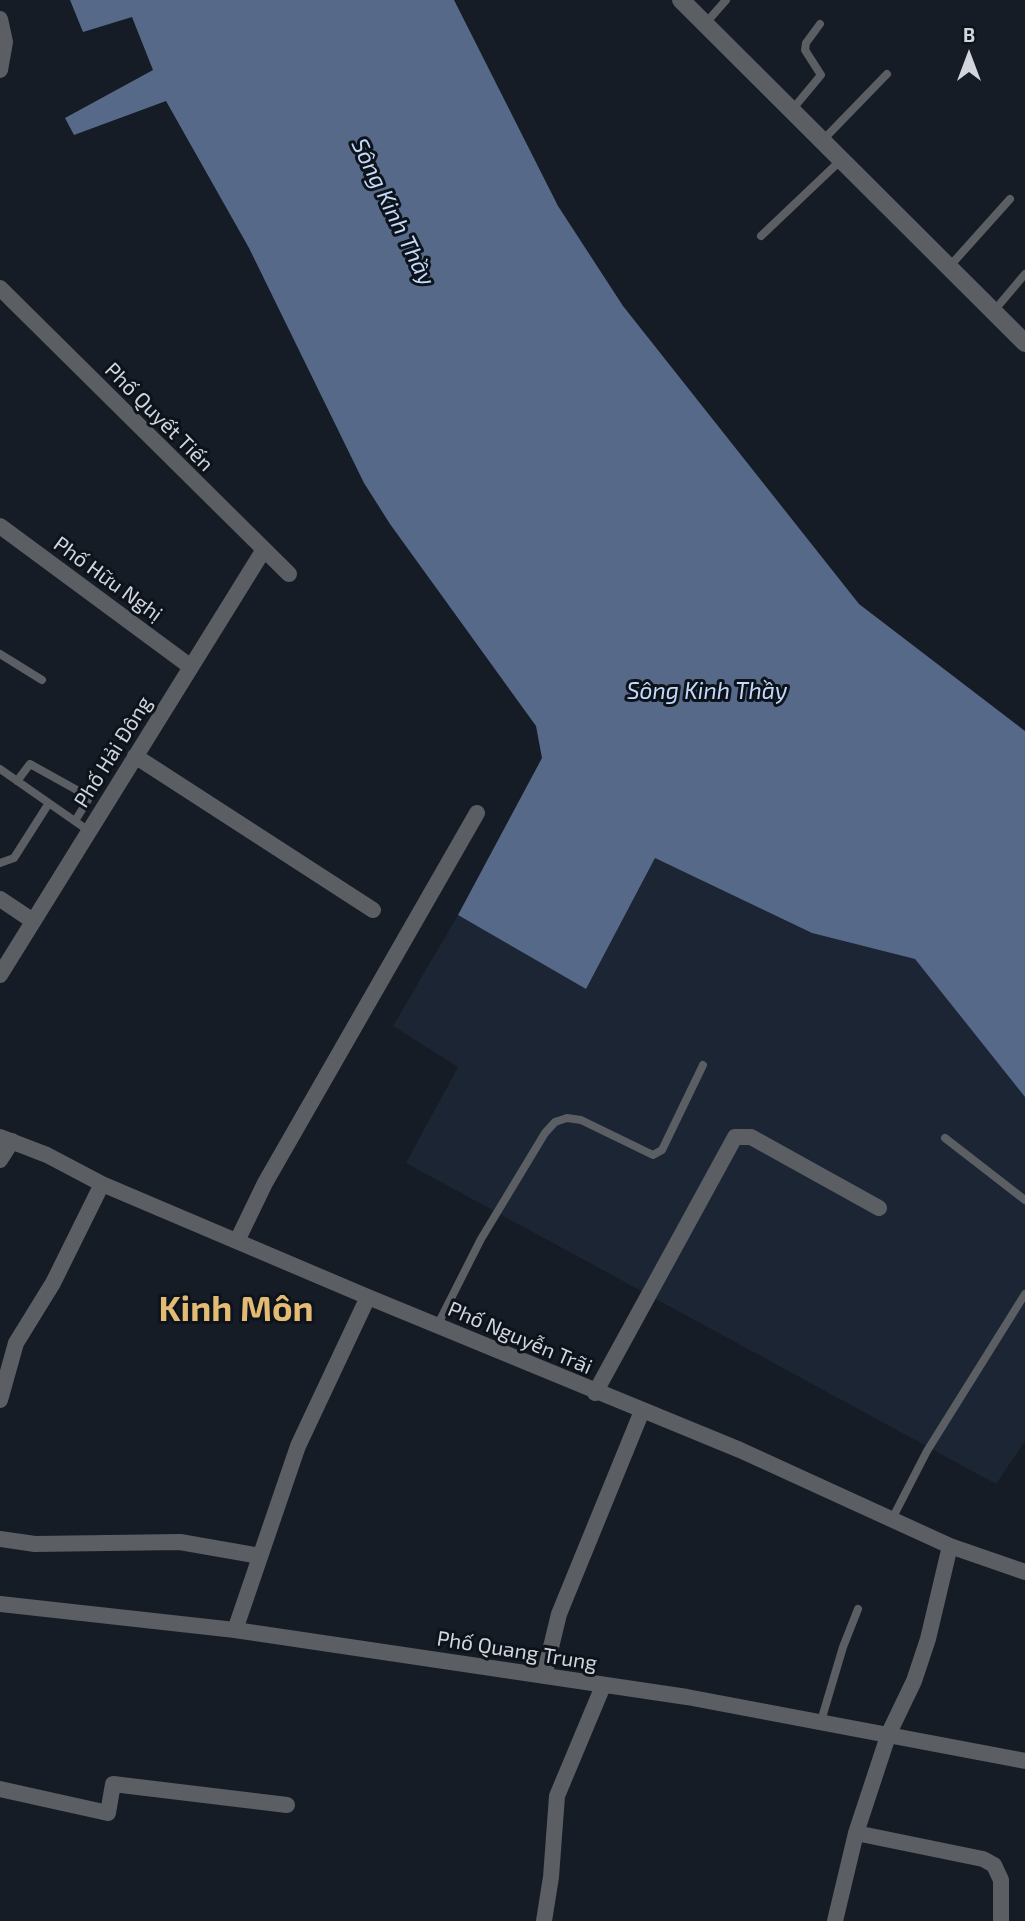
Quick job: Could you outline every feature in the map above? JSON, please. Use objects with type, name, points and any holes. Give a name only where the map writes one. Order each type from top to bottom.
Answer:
[{"type":"street","points":[[681,0],[1025,343]]},
{"type":"street","points":[[0,19],[5,42],[0,70]]},
{"type":"street","name":"Phố Quyết Tiến","points":[[0,288],[289,574]]},
{"type":"street","name":"Phố Hữu Nghị","points":[[0,526],[191,667]]},
{"type":"street","name":"Phố Hải Đông","points":[[0,975],[263,551]]},
{"type":"street","points":[[135,756],[373,910]]},
{"type":"street","points":[[237,1241],[265,1183],[477,813]]},
{"type":"street","points":[[0,899],[33,921]]},
{"type":"street","points":[[595,1393],[735,1137],[751,1138],[880,1208]]},
{"type":"street","points":[[0,1160],[6,1139]]},
{"type":"street","name":"Phố Nguyễn Trãi","points":[[6,1139],[47,1155],[102,1184],[368,1297],[595,1393],[740,1450],[950,1546],[1025,1572]]},
{"type":"street","points":[[0,1400],[16,1343],[52,1283],[102,1184]]},
{"type":"street","points":[[235,1630],[298,1446],[368,1297]]},
{"type":"street","points":[[544,1676],[559,1614],[642,1411]]},
{"type":"street","points":[[0,1539],[35,1544],[180,1542],[260,1556]]},
{"type":"street","points":[[835,1921],[856,1833],[889,1733],[914,1681],[928,1639],[950,1546]]},
{"type":"street","name":"Phố Quang Trung","points":[[0,1604],[235,1630],[544,1676],[889,1733],[1025,1761]]},
{"type":"street","points":[[544,1921],[551,1877],[557,1796],[603,1686]]},
{"type":"street","points":[[0,1789],[108,1813],[113,1784],[287,1805]]},
{"type":"street","points":[[856,1833],[983,1859],[994,1865],[1001,1880],[1001,1921]]},
{"type":"lane","points":[[705,24],[726,0]]},
{"type":"lane","points":[[791,111],[821,75],[805,50],[806,43],[820,24]]},
{"type":"lane","points":[[822,141],[887,74]]},
{"type":"lane","points":[[761,236],[841,160]]},
{"type":"lane","points":[[949,267],[1010,199]]},
{"type":"lane","points":[[993,312],[1025,274]]},
{"type":"lane","points":[[0,654],[42,680]]},
{"type":"lane","points":[[17,780],[30,765],[84,794],[88,800],[75,821]]},
{"type":"lane","points":[[0,769],[89,831]]},
{"type":"lane","points":[[0,863],[14,858],[49,803]]},
{"type":"lane","points":[[437,1326],[481,1239],[545,1133],[555,1122],[567,1118],[581,1120],[653,1155],[662,1150],[703,1065]]},
{"type":"lane","points":[[945,1139],[1025,1200]]},
{"type":"lane","points":[[892,1519],[927,1451],[1025,1294]]},
{"type":"lane","points":[[821,1721],[843,1647],[858,1609]]},
{"type":"shaded area","points":[[655,858],[812,933],[915,959],[1025,1097],[1025,1441],[996,1484],[406,1163],[458,1067],[393,1026],[458,915],[586,989]]},
{"type":"water","name":"Sông Kinh Thầy","points":[[70,0],[454,0],[558,206],[623,306],[859,604],[1025,731],[1025,1097],[915,959],[812,933],[655,858],[586,989],[458,915],[542,758],[536,726],[390,524],[364,483],[249,248],[166,101],[74,135],[65,118],[153,70],[132,17],[83,32]]},
{"type":"district","name":"Kinh Môn","points":[[236,1309]]}]
